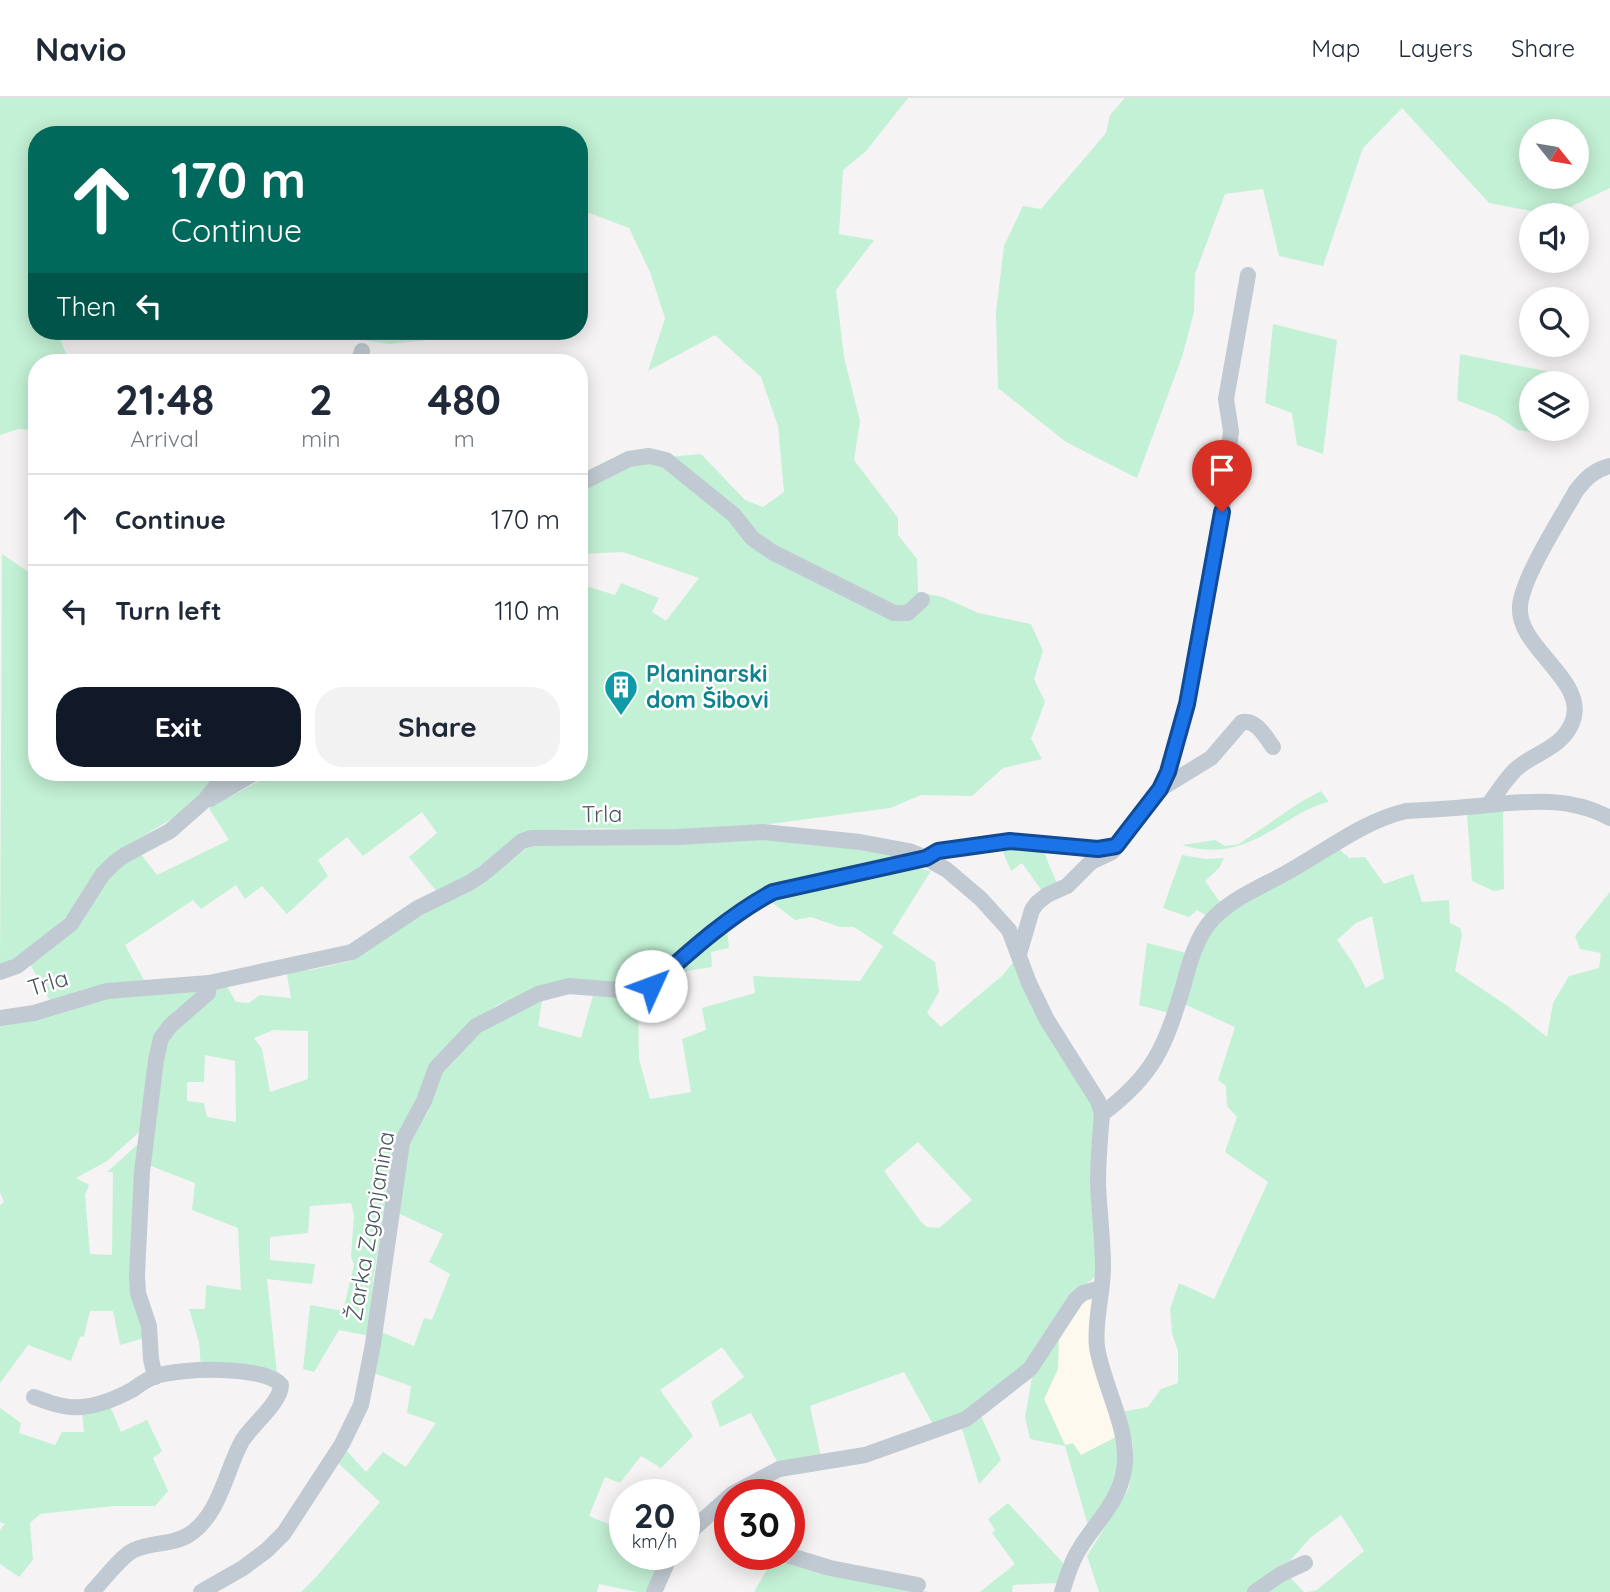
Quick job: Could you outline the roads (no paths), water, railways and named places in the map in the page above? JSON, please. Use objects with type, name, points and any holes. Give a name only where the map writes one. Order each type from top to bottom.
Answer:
[{"type":"street","points":[[1019,954],[1030,916],[1037,903],[1067,886],[1091,862],[1112,852],[1160,789],[1168,772],[1187,704],[1222,512],[1231,430],[1226,399],[1248,275]]},
{"type":"street","points":[[588,480],[629,459],[649,456],[666,460],[734,515],[752,538],[772,552],[894,613],[908,613],[922,600]]},
{"type":"street","points":[[1489,804],[1515,770],[1552,747],[1572,723],[1575,711],[1572,694],[1526,631],[1519,608],[1524,588],[1576,491],[1587,476],[1610,466]]},
{"type":"street","points":[[1160,789],[1211,758],[1242,722],[1254,724],[1273,747]]},
{"type":"street","points":[[0,972],[17,966],[71,924],[102,875],[114,863],[170,831],[204,801],[221,781]]},
{"type":"street","points":[[204,801],[215,798],[242,781]]},
{"type":"street","points":[[1062,1592],[1080,1548],[1112,1504],[1121,1486],[1125,1462],[1122,1433],[1097,1344],[1103,1270],[1098,1181],[1102,1114],[1130,1092],[1155,1062],[1171,1026],[1198,943],[1209,924],[1240,898],[1333,843],[1387,816],[1406,811],[1530,801],[1584,807],[1610,818]]},
{"type":"street","name":"Trla","points":[[0,1018],[34,1013],[107,991],[209,983],[352,952],[418,908],[483,874],[522,841],[532,838],[678,838],[763,832],[860,842],[909,851],[947,870],[1009,930],[1029,983],[1047,1020],[1098,1101],[1102,1114]]},
{"type":"street","name":"Žarka Zgonjanina","points":[[201,1592],[243,1568],[267,1550],[284,1532],[342,1444],[361,1405],[373,1344],[402,1142],[424,1101],[436,1068],[462,1039],[486,1020],[555,988],[578,986],[634,991],[651,986],[690,951],[755,902],[773,892],[926,858],[938,851],[1010,841],[1098,849],[1116,846]]},
{"type":"street","points":[[155,1377],[149,1326],[138,1293],[137,1275],[142,1172],[156,1060],[161,1038],[171,1025],[208,993],[209,983]]},
{"type":"street","points":[[761,1479],[779,1469],[865,1455],[966,1419],[1030,1369],[1076,1299],[1083,1293],[1101,1288]]},
{"type":"street","points":[[34,1397],[59,1405],[86,1407],[126,1393],[155,1377],[198,1371],[241,1371],[270,1377],[280,1383],[282,1388],[279,1397],[243,1441],[216,1502],[198,1527],[182,1538],[134,1550],[93,1592]]},
{"type":"street","points":[[700,1523],[714,1511]]},
{"type":"street","points":[[805,1560],[830,1568],[918,1585]]},
{"type":"street","points":[[1255,1592],[1281,1574],[1305,1563]]},
{"type":"street","points":[[654,1592],[664,1570]]},
{"type":"place","name":"Planinarski dom Šibovi","points":[[621,717]]}]
